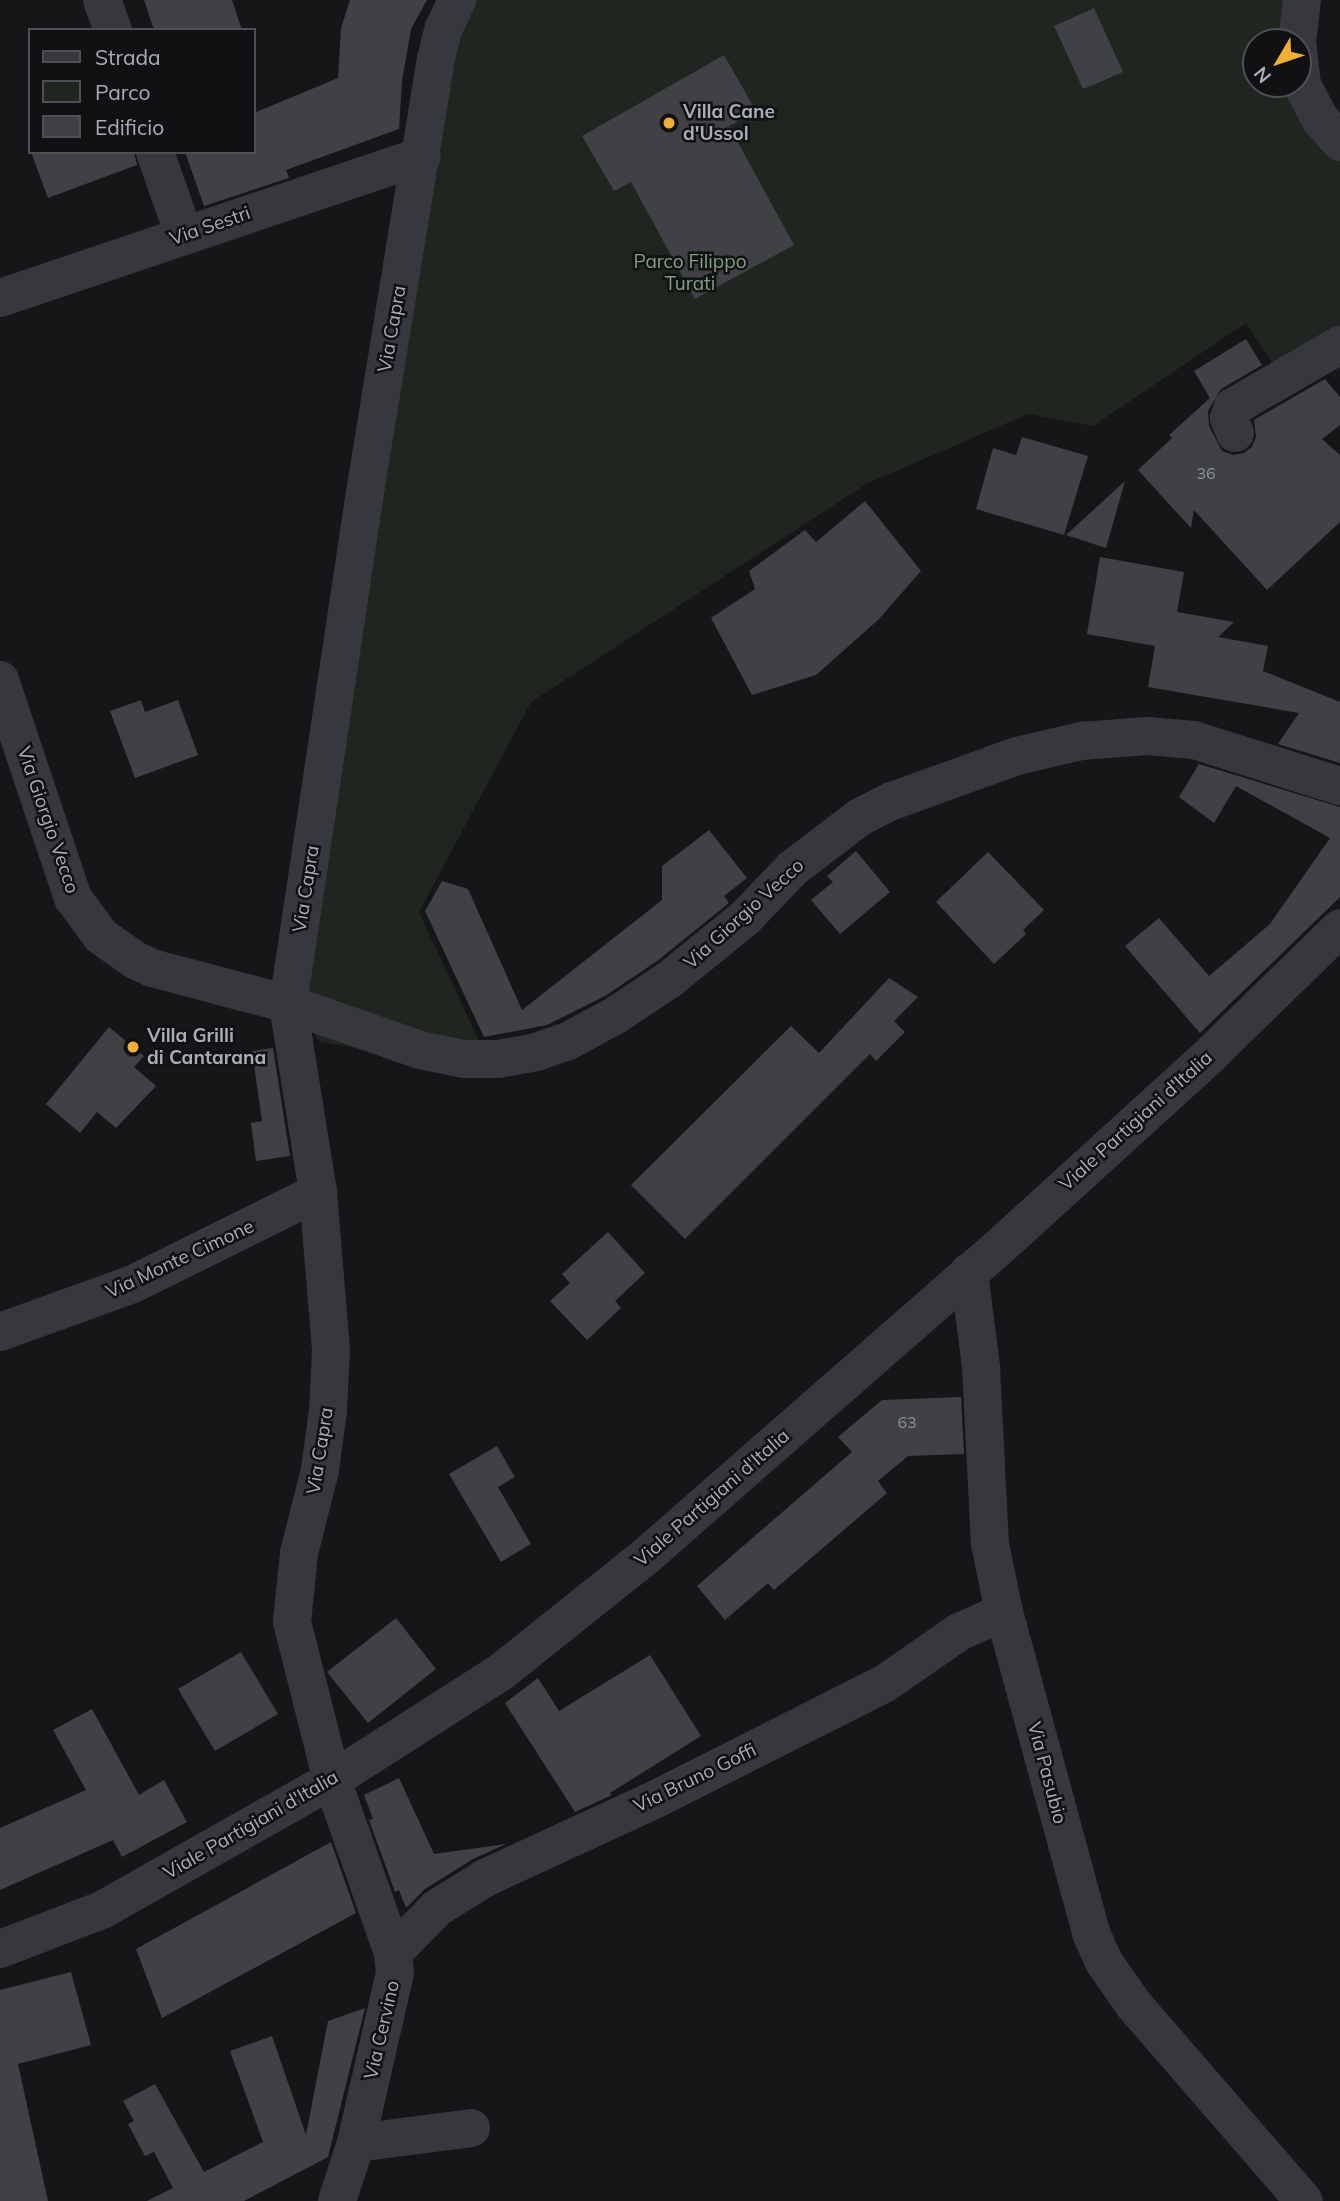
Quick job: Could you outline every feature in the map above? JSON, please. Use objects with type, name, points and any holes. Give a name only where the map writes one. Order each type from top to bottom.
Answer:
[{"type":"street","points":[[102,0],[112,28]]},
{"type":"street","name":"Via Capra","points":[[332,1780],[292,1622],[299,1553],[320,1470],[328,1410],[331,1350],[317,1192],[289,1004],[366,486],[436,59],[444,27],[457,0]]},
{"type":"street","points":[[1299,28],[1302,0]]},
{"type":"street","points":[[1309,98],[1321,120],[1340,142]]},
{"type":"street","points":[[156,154],[184,235]]},
{"type":"street","name":"Via Sestri","points":[[0,298],[422,156]]},
{"type":"street","points":[[1235,433],[1229,418],[1233,407],[1340,345]]},
{"type":"street","name":"Via Giorgio Vecco","points":[[0,680],[73,898],[86,919],[118,949],[144,964],[289,1004],[420,1051],[464,1059],[498,1059],[536,1052],[568,1041],[616,1015],[670,979],[746,918],[793,868],[860,817],[892,801],[1017,756],[1081,741],[1148,736],[1194,740],[1340,786]]},
{"type":"street","name":"Viale Partigiani d'Italia","points":[[0,1949],[102,1910],[332,1780],[511,1664],[645,1557],[969,1272],[1210,1054],[1340,928]]},
{"type":"street","name":"Via Monte Cimone","points":[[0,1332],[133,1284],[317,1192]]},
{"type":"street","name":"Via Pasubio","points":[[969,1272],[981,1367],[990,1544],[1004,1612],[1091,1934],[1104,1962],[1134,2005],[1304,2201]]},
{"type":"street","name":"Via Bruno Goffi","points":[[393,1953],[437,1908],[485,1878],[656,1799],[884,1684],[959,1632],[1004,1612]]},
{"type":"street","name":"Via Cervino","points":[[332,1780],[393,1953],[395,1973],[356,2143],[337,2201]]},
{"type":"street","points":[[356,2143],[471,2128]]},
{"type":"green space","name":"Parco Filippo Turati","points":[[470,0],[1299,0],[1296,28],[1242,28],[1242,98],[1307,98],[1340,148],[1340,340],[1277,371],[1246,323],[1093,426],[1028,414],[868,483],[531,702],[419,912],[492,1069],[320,1042],[292,1005],[432,158]]},
{"type":"building","points":[[144,0],[232,0],[241,28],[153,28]]},
{"type":"building","points":[[350,0],[427,0],[411,29],[402,81],[399,129],[286,170],[289,178],[204,206],[186,154],[256,154],[256,112],[338,78],[341,28]]},
{"type":"building","points":[[1094,8],[1123,72],[1083,89],[1054,26]]},
{"type":"building","points":[[724,55],[756,111],[729,126],[794,245],[695,299],[631,182],[614,191],[582,136]]},
{"type":"building","points":[[32,154],[134,154],[137,165],[48,198]]},
{"type":"building","points":[[1246,339],[1262,365],[1221,389],[1208,411],[1209,426],[1222,451],[1233,455],[1244,453],[1252,447],[1256,437],[1254,420],[1325,379],[1340,397],[1340,425],[1322,439],[1340,455],[1340,522],[1267,590],[1194,510],[1191,528],[1138,470],[1172,438],[1169,435],[1210,398],[1194,371]]},
{"type":"building","points":[[1022,437],[1088,456],[1064,535],[976,509],[993,448],[1016,455]]},
{"type":"building","points":[[1125,481],[1106,548],[1066,535]]},
{"type":"building","points":[[865,501],[921,571],[878,620],[816,675],[752,695],[711,618],[755,589],[749,571],[805,530],[816,542]]},
{"type":"building","points":[[1100,557],[1184,572],[1177,612],[1234,622],[1218,637],[1268,646],[1263,671],[1340,702],[1340,763],[1278,744],[1299,713],[1148,687],[1155,646],[1087,634]]},
{"type":"building","points":[[141,700],[145,712],[178,700],[198,755],[135,778],[110,711]]},
{"type":"building","points":[[1199,764],[1340,807],[1340,897],[1200,1033],[1125,946],[1159,918],[1209,976],[1270,924],[1330,838],[1236,786],[1214,823],[1179,797]]},
{"type":"building","points":[[709,830],[747,878],[724,896],[729,903],[657,961],[605,996],[547,1025],[484,1037],[425,911],[442,881],[468,889],[522,1010],[662,900],[662,866]]},
{"type":"building","points":[[856,851],[890,892],[840,934],[811,900],[833,882],[827,876]]},
{"type":"building","points":[[988,852],[1044,910],[1023,930],[1026,934],[994,964],[936,902]]},
{"type":"building","points":[[889,978],[918,997],[894,1021],[905,1032],[876,1061],[870,1054],[685,1239],[631,1185],[791,1026],[819,1053]]},
{"type":"building","points":[[109,1027],[144,1056],[134,1067],[156,1086],[116,1128],[97,1112],[80,1133],[46,1104]]},
{"type":"building","points":[[273,1048],[290,1156],[256,1161],[251,1123],[262,1121],[252,1051]]},
{"type":"building","points":[[608,1232],[645,1273],[615,1301],[621,1308],[587,1340],[550,1301],[570,1283],[562,1274]]},
{"type":"building","points":[[961,1397],[964,1454],[908,1456],[878,1481],[887,1493],[774,1590],[768,1583],[725,1620],[697,1586],[852,1452],[838,1437],[882,1400]]},
{"type":"building","points":[[497,1446],[515,1477],[498,1487],[531,1544],[501,1562],[449,1474]]},
{"type":"building","points":[[396,1618],[436,1669],[368,1723],[327,1672]]},
{"type":"building","points":[[241,1652],[278,1714],[215,1751],[178,1689]]},
{"type":"building","points":[[650,1655],[701,1736],[610,1793],[612,1795],[575,1812],[505,1703],[538,1678],[559,1711]]},
{"type":"building","points":[[92,1709],[139,1795],[164,1780],[187,1822],[122,1857],[113,1840],[0,1890],[0,1828],[86,1790],[53,1730]]},
{"type":"building","points":[[399,1778],[434,1854],[506,1844],[473,1859],[425,1889],[406,1908],[399,1890],[395,1892],[369,1820],[373,1819],[364,1795]]},
{"type":"building","points":[[331,1842],[356,1913],[162,2018],[136,1949]]},
{"type":"building","points":[[71,1972],[91,2045],[18,2064],[48,2201],[0,2201],[0,1990]]},
{"type":"building","points":[[365,2008],[328,2157],[244,2201],[147,2201],[173,2188],[154,2152],[145,2156],[128,2124],[134,2121],[123,2101],[155,2084],[204,2172],[263,2142],[230,2051],[272,2036],[306,2135],[328,2021]]},
{"type":"place","name":"Villa Cane d'Ussol","points":[[669,123]]},
{"type":"place","name":"Villa Grilli di Cantarana","points":[[133,1047]]}]
